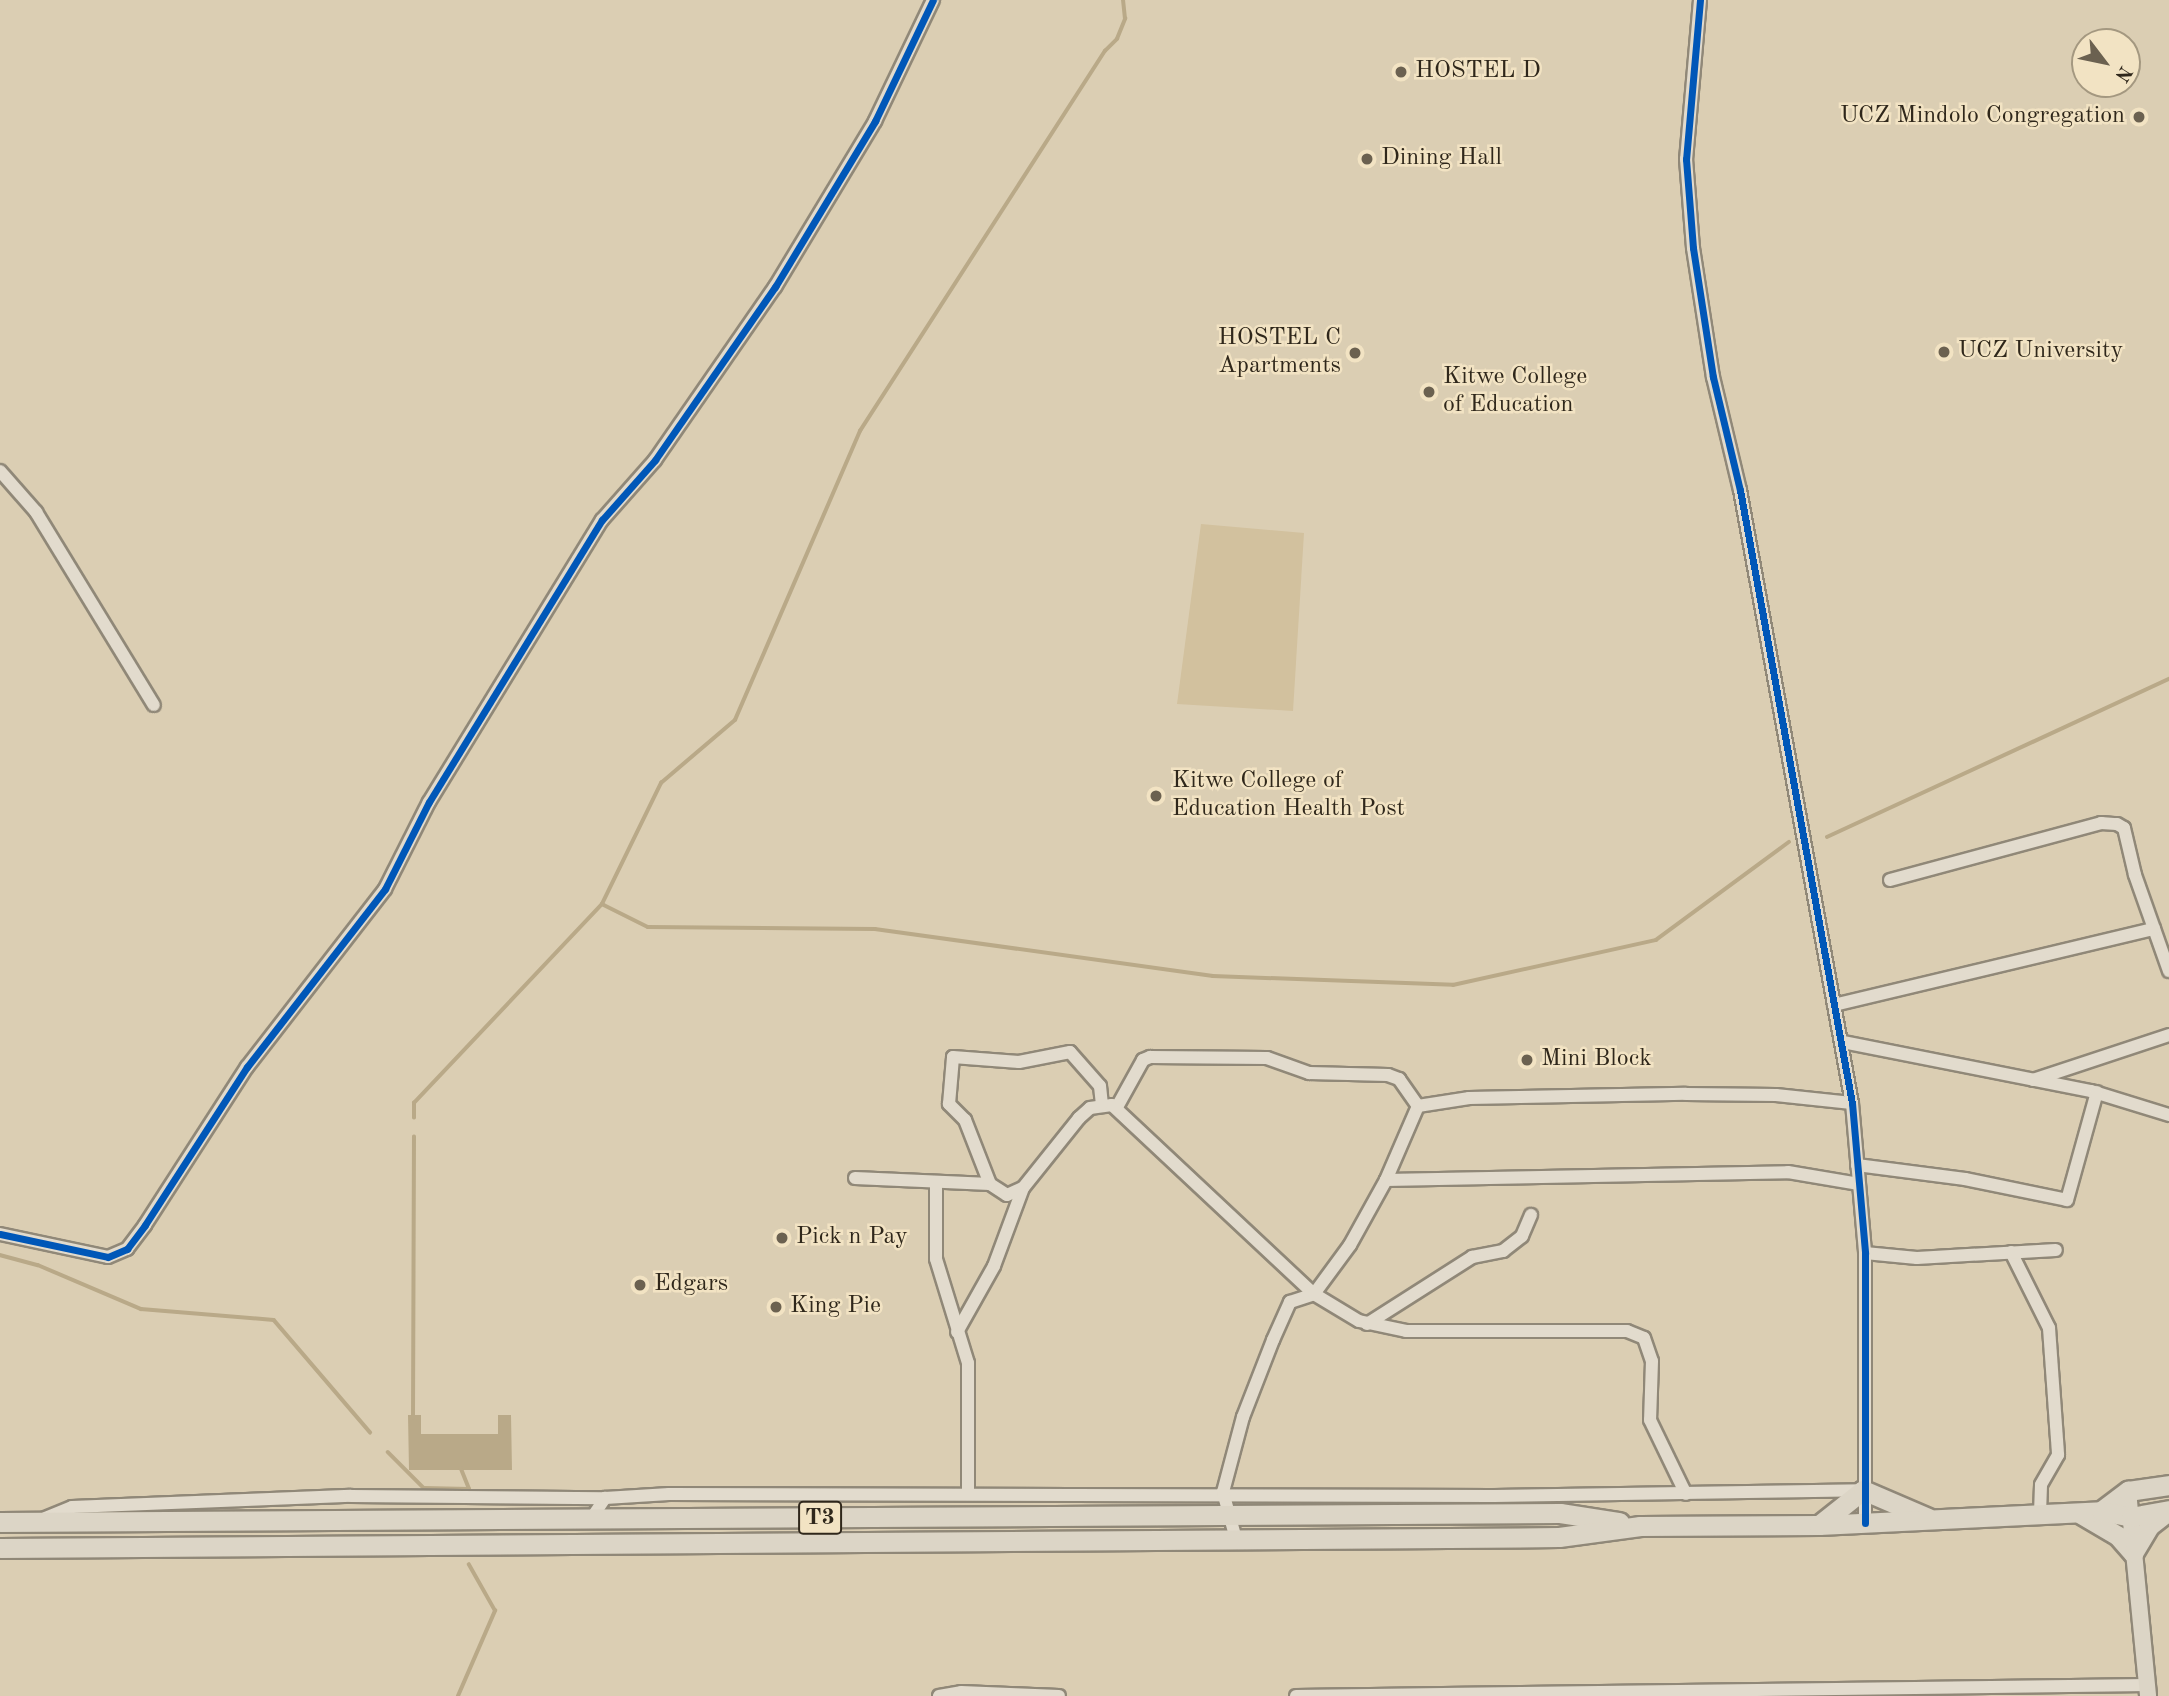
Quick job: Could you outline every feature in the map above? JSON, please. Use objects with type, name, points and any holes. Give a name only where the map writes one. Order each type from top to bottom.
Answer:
[{"type":"highway","name":"T3","points":[[2101,1511],[2128,1491],[2169,1485]]},
{"type":"highway","points":[[1819,1525],[1863,1490],[1932,1520]]},
{"type":"highway","name":"T3","points":[[0,1548],[1559,1537],[1640,1526],[1819,1525],[2101,1511],[2131,1517],[2169,1511]]},
{"type":"highway","points":[[2080,1514],[2118,1536],[2133,1553],[2149,1526],[2169,1511]]},
{"type":"highway","name":"T3","points":[[0,1522],[593,1516],[1559,1513],[1640,1526]]},
{"type":"main road","points":[[2128,1491],[2148,1690]]},
{"type":"street","points":[[0,1234],[108,1257],[127,1249],[247,1067],[385,889],[429,802],[602,520],[655,460],[775,287],[875,121],[933,0]]},
{"type":"street","points":[[1700,0],[1686,159],[1693,247],[1713,377],[1740,490],[1843,1042],[1852,1103],[1865,1253],[1865,1522]]},
{"type":"street","points":[[0,471],[36,512],[154,705]]},
{"type":"street","points":[[1890,880],[2101,823],[2117,824],[2124,828],[2169,971]]},
{"type":"street","points":[[1834,1005],[2154,929]]},
{"type":"street","points":[[2031,1080],[2169,1035]]},
{"type":"street","points":[[1843,1042],[2097,1093],[2169,1115]]},
{"type":"street","points":[[990,1184],[965,1120],[949,1104],[953,1057],[1019,1062],[1070,1052],[1100,1086],[1102,1104]]},
{"type":"street","points":[[1116,1107],[1143,1060],[1150,1057],[1267,1058],[1309,1073],[1388,1075],[1399,1079],[1418,1105]]},
{"type":"street","points":[[1857,1165],[1965,1179],[2067,1200],[2097,1093]]},
{"type":"street","points":[[1418,1105],[1469,1098],[1686,1094],[1776,1095],[1852,1103]]},
{"type":"street","points":[[957,1332],[995,1266],[1023,1188],[1079,1118],[1102,1104],[1116,1107],[1227,1217],[1314,1294],[1367,1324],[1423,1332],[1627,1331],[1643,1338],[1652,1361],[1650,1420],[1686,1494]]},
{"type":"street","points":[[1236,1539],[1223,1492],[1243,1417],[1290,1302],[1314,1294],[1350,1245],[1385,1180],[1418,1105]]},
{"type":"street","points":[[1385,1180],[1788,1172],[1859,1184]]},
{"type":"street","points":[[855,1178],[990,1184],[1007,1195],[1023,1188]]},
{"type":"street","points":[[936,1183],[936,1259],[968,1363],[968,1494]]},
{"type":"street","points":[[1367,1324],[1472,1257],[1503,1251],[1522,1236],[1531,1215]]},
{"type":"street","points":[[1865,1253],[1917,1258],[2056,1250]]},
{"type":"street","points":[[2011,1252],[2049,1328],[2058,1455],[2041,1485],[2040,1515]]},
{"type":"street","points":[[35,1522],[72,1507],[351,1496],[605,1498],[779,1492],[1111,1497],[1223,1492],[1686,1494],[1863,1490]]},
{"type":"street","points":[[593,1516],[605,1498]]},
{"type":"street","points":[[1296,1696],[2148,1690]]},
{"type":"street","points":[[939,1696],[1059,1696]]},
{"type":"shaded area","points":[[1201,524],[1304,533],[1293,711],[1177,704]]},
{"type":"shaded area","points":[[408,1415],[421,1415],[421,1434],[498,1434],[498,1415],[511,1415],[512,1470],[409,1470]]},
{"type":"waterway","points":[[414,1118],[414,1103],[602,904],[661,783],[735,720],[860,431],[1105,51],[1117,39],[1125,19],[1123,0]]},
{"type":"waterway","points":[[1827,837],[2169,679]]},
{"type":"waterway","points":[[602,904],[648,927],[875,929],[1213,976],[1453,985],[1656,940],[1789,842]]},
{"type":"waterway","points":[[413,1418],[414,1137]]},
{"type":"waterway","points":[[0,1255],[38,1265],[141,1309],[274,1320],[370,1432]]},
{"type":"waterway","points":[[388,1452],[424,1488],[469,1489],[461,1469]]},
{"type":"waterway","points":[[458,1696],[495,1611],[469,1565]]},
{"type":"cycle path","points":[[0,1234],[108,1257],[127,1249],[247,1067],[385,889],[429,802],[602,520],[655,460],[775,287],[875,121],[933,0]]},
{"type":"cycle path","points":[[1700,0],[1686,159],[1693,248],[1713,377],[1740,490],[1852,1103],[1865,1253],[1865,1523]]},
{"type":"place","name":"HOSTEL D","points":[[1401,72]]},
{"type":"place","name":"UCZ Mindolo Congregation","points":[[2139,117]]},
{"type":"place","name":"Dining Hall","points":[[1367,159]]},
{"type":"place","name":"UCZ University","points":[[1944,352]]},
{"type":"place","name":"HOSTEL C Apartments","points":[[1355,353]]},
{"type":"place","name":"Kitwe College of Education","points":[[1429,392]]},
{"type":"place","name":"Kitwe College of Education Health Post","points":[[1156,796]]},
{"type":"place","name":"Mini Block","points":[[1527,1060]]},
{"type":"place","name":"Pick n Pay","points":[[782,1238]]},
{"type":"place","name":"Edgars","points":[[640,1285]]},
{"type":"place","name":"King Pie","points":[[776,1307]]}]
